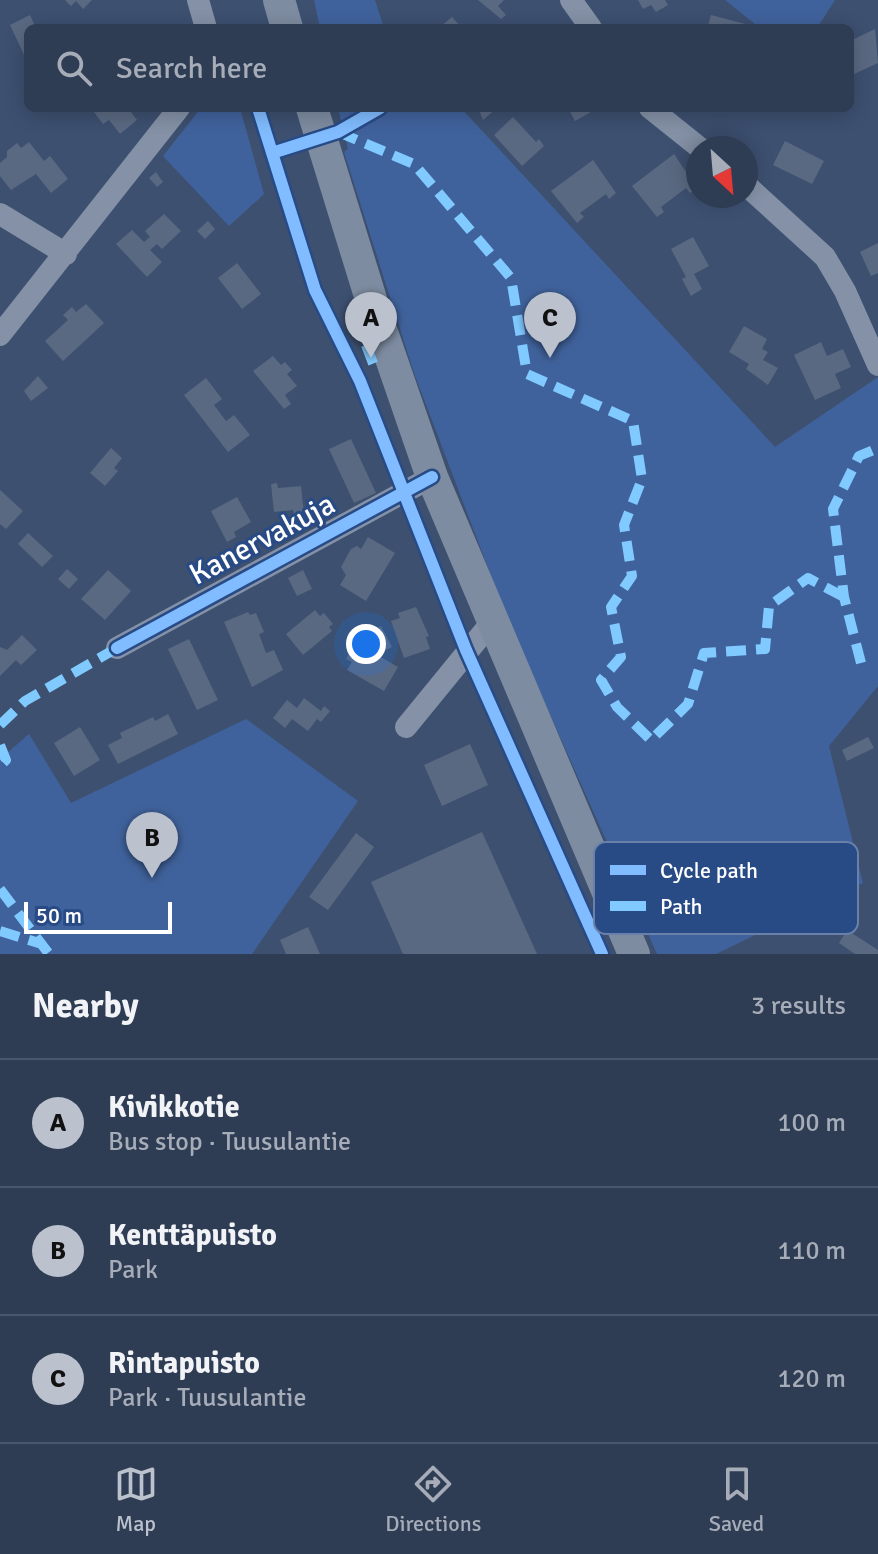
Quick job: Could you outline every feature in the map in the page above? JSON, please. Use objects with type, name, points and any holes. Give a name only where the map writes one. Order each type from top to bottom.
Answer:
[{"type":"main road","points":[[279,0],[286,24]]},
{"type":"main road","points":[[313,112],[374,309],[432,477],[594,861]]},
{"type":"main road","points":[[625,934],[634,954]]},
{"type":"street","points":[[198,0],[205,24]]},
{"type":"street","points":[[571,0],[588,24]]},
{"type":"street","points":[[0,335],[176,112]]},
{"type":"street","points":[[655,112],[686,137]]},
{"type":"street","points":[[758,196],[825,257],[845,291],[878,365]]},
{"type":"street","points":[[0,214],[66,254]]},
{"type":"street","name":"Kanervakuja","points":[[117,648],[432,477]]},
{"type":"street","points":[[406,727],[491,623]]},
{"type":"shaded area","points":[[314,0],[375,0],[383,24],[319,24]]},
{"type":"shaded area","points":[[725,0],[835,0],[820,24],[755,24]]},
{"type":"shaded area","points":[[198,112],[241,112],[264,194],[229,226],[163,156]]},
{"type":"shaded area","points":[[339,112],[465,112],[775,447],[878,377],[878,686],[829,746],[853,842],[607,842],[509,623],[414,373],[344,152],[348,149]]},
{"type":"shaded area","points":[[246,719],[358,801],[252,954],[0,954],[0,759],[29,734],[71,803]]},
{"type":"shaded area","points":[[858,863],[863,883],[858,885]]},
{"type":"shaded area","points":[[648,934],[757,934],[716,954],[657,954]]},
{"type":"building","points":[[65,0],[92,0],[83,9],[76,1],[71,6]]},
{"type":"building","points":[[478,0],[504,0],[498,6],[506,15],[501,19]]},
{"type":"building","points":[[638,0],[665,0],[668,5],[656,12],[651,5],[643,9]]},
{"type":"building","points":[[30,15],[34,24],[24,24],[24,55],[10,25]]},
{"type":"building","points":[[711,15],[745,24],[709,24]]},
{"type":"building","points":[[452,17],[458,24],[444,24]]},
{"type":"building","points":[[875,29],[878,63],[854,74],[854,39]]},
{"type":"building","points":[[94,112],[131,112],[137,120],[120,134],[109,120],[103,124]]},
{"type":"building","points":[[480,112],[492,112],[483,120]]},
{"type":"building","points":[[570,112],[591,112],[575,121]]},
{"type":"building","points":[[513,117],[536,142],[539,139],[544,146],[522,166],[494,135]]},
{"type":"building","points":[[785,141],[824,161],[812,184],[773,165]]},
{"type":"building","points":[[29,142],[44,161],[50,156],[68,179],[51,193],[36,174],[11,190],[0,176],[0,163],[7,157],[7,151],[17,143],[21,148]]},
{"type":"building","points":[[674,154],[686,172],[686,188],[661,207],[664,212],[657,217],[632,186]]},
{"type":"building","points":[[593,160],[616,193],[609,199],[606,194],[580,213],[584,217],[577,223],[551,191]]},
{"type":"building","points":[[156,172],[163,182],[157,187],[149,178]]},
{"type":"building","points":[[164,214],[181,231],[162,249],[157,244],[150,250],[162,262],[147,277],[116,244],[132,230],[144,242],[150,237],[145,231]]},
{"type":"building","points":[[208,221],[215,229],[205,239],[197,231]]},
{"type":"building","points":[[693,237],[709,266],[694,274],[702,289],[691,296],[682,279],[686,277],[671,249]]},
{"type":"building","points":[[878,243],[878,273],[871,276],[860,252]]},
{"type":"building","points":[[237,263],[261,294],[242,309],[218,278]]},
{"type":"building","points":[[86,304],[104,323],[63,361],[45,341],[68,320],[63,315],[72,307],[76,312]]},
{"type":"building","points":[[744,326],[767,339],[762,349],[768,352],[763,360],[778,368],[768,385],[746,369],[749,364],[729,352]]},
{"type":"building","points":[[821,342],[827,356],[843,349],[851,367],[835,374],[841,388],[815,400],[794,355]]},
{"type":"building","points":[[273,356],[281,365],[285,362],[292,370],[287,374],[297,386],[285,395],[291,404],[284,409],[253,371]]},
{"type":"building","points":[[38,376],[48,388],[31,401],[24,391]]},
{"type":"building","points":[[206,378],[222,399],[214,405],[226,421],[234,415],[250,435],[228,452],[184,395]]},
{"type":"building","points":[[351,439],[376,493],[354,503],[329,449]]},
{"type":"building","points":[[111,448],[122,458],[114,468],[118,471],[105,486],[90,473]]},
{"type":"building","points":[[277,483],[278,488],[301,486],[304,514],[294,515],[293,510],[274,512],[271,484]]},
{"type":"building","points":[[0,490],[23,511],[6,529],[0,524]]},
{"type":"building","points":[[237,497],[251,522],[234,532],[236,537],[227,542],[211,511]]},
{"type":"building","points":[[28,533],[53,556],[42,567],[18,544]]},
{"type":"building","points":[[368,537],[395,553],[366,601],[340,585],[346,575],[341,567],[351,549],[357,546],[361,549]]},
{"type":"building","points":[[67,569],[78,579],[69,589],[58,579]]},
{"type":"building","points":[[108,570],[131,591],[105,620],[81,599]]},
{"type":"building","points":[[303,570],[312,589],[297,596],[288,578]]},
{"type":"building","points":[[416,607],[429,636],[426,637],[430,649],[404,658],[391,621],[400,618],[398,613]]},
{"type":"building","points":[[315,610],[320,616],[324,613],[333,624],[329,627],[332,631],[303,655],[286,634]]},
{"type":"building","points":[[248,612],[250,615],[256,613],[264,632],[259,634],[266,653],[274,650],[283,670],[252,687],[224,622]]},
{"type":"building","points":[[381,626],[392,647],[382,652],[371,631]]},
{"type":"building","points":[[22,635],[37,650],[21,665],[16,660],[0,676],[0,647],[7,650]]},
{"type":"building","points":[[189,639],[218,700],[197,710],[168,649]]},
{"type":"building","points":[[355,642],[398,667],[384,691],[347,670],[352,662],[346,659]]},
{"type":"building","points":[[304,698],[321,711],[324,706],[330,711],[321,722],[317,719],[308,731],[292,719],[285,728],[273,718],[287,700],[297,708]]},
{"type":"building","points":[[168,714],[178,734],[118,764],[108,745],[122,738],[120,733],[153,717],[155,721]]},
{"type":"building","points":[[80,727],[100,760],[74,776],[54,743]]},
{"type":"building","points":[[868,737],[874,748],[847,761],[842,750]]},
{"type":"building","points":[[470,744],[488,785],[442,806],[424,765]]},
{"type":"building","points":[[482,832],[537,954],[403,954],[371,882]]},
{"type":"building","points":[[356,833],[374,847],[328,910],[309,897]]},
{"type":"building","points":[[308,927],[320,954],[286,954],[280,940]]},
{"type":"building","points":[[845,934],[853,934],[878,950],[878,954],[855,954],[839,943]]},
{"type":"marked path","points":[[338,132],[414,164],[511,278],[527,374],[633,421],[642,479],[624,525],[632,576],[611,607],[621,657],[601,680],[617,707],[651,740],[688,704],[704,653],[765,649],[769,606],[808,578],[844,597]]},
{"type":"marked path","points":[[355,317],[376,371]]},
{"type":"marked path","points":[[861,663],[844,597],[833,509],[859,456],[878,448]]},
{"type":"marked path","points":[[0,725],[25,701],[117,648]]},
{"type":"marked path","points":[[0,745],[6,760],[0,766]]},
{"type":"marked path","points":[[0,889],[49,954]]},
{"type":"marked path","points":[[0,931],[42,944]]},
{"type":"cycle path","points":[[259,112],[315,290],[360,381],[466,650],[602,954]]},
{"type":"cycle path","points":[[272,153],[338,132],[373,112]]},
{"type":"cycle path","points":[[117,648],[432,477]]},
{"type":"place","name":"Kivikkotie","points":[[371,358]]},
{"type":"place","name":"Rintapuisto","points":[[550,358]]},
{"type":"place","name":"Kenttäpuisto","points":[[152,878]]}]
